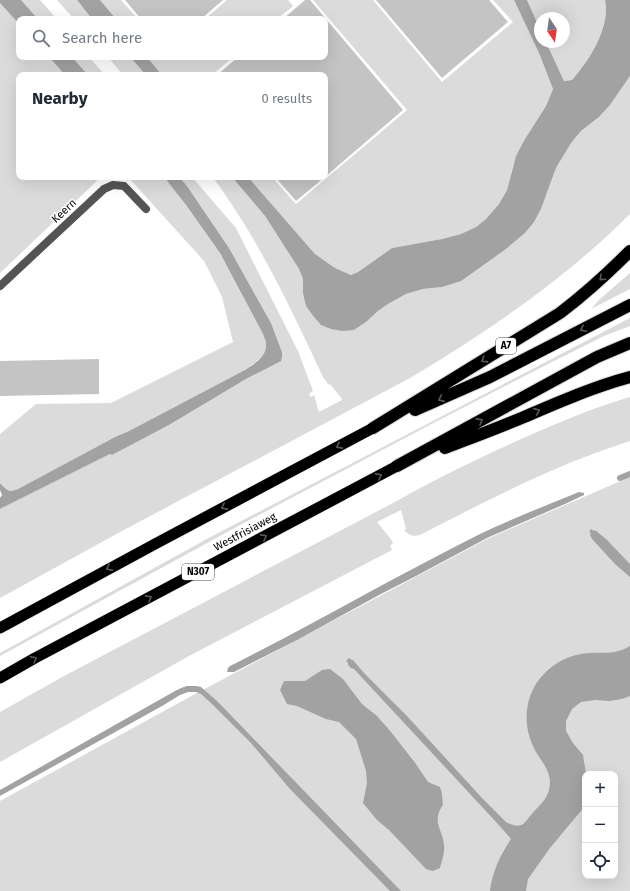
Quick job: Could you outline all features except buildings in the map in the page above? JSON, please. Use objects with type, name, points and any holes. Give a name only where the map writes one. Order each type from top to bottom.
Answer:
[{"type":"highway","name":"A7","points":[[373,428],[560,313],[582,296],[630,251]]},
{"type":"highway","name":"A7","points":[[373,428],[490,377],[630,304]]},
{"type":"highway","points":[[397,466],[597,357],[630,343]]},
{"type":"highway","points":[[397,466],[517,420],[591,389],[630,377]]},
{"type":"highway","points":[[0,628],[373,428]]},
{"type":"highway","name":"Westfrisiaweg","points":[[0,678],[42,654],[397,466]]},
{"type":"lane","name":"Keern","points":[[0,286],[104,189],[113,185],[124,186],[146,209]]},
{"type":"shaded area","points":[[0,0],[21,0],[35,16],[16,16],[16,21],[0,3]]},
{"type":"shaded area","points":[[21,0],[40,0],[54,16],[35,16]]},
{"type":"shaded area","points":[[57,0],[77,0],[90,16],[71,16]]},
{"type":"shaded area","points":[[77,0],[100,0],[113,16],[90,16]]},
{"type":"shaded area","points":[[100,0],[121,0],[135,16],[113,16]]},
{"type":"shaded area","points":[[227,0],[288,0],[293,6],[281,16],[208,16]]},
{"type":"shaded area","points":[[313,0],[373,0],[442,82],[513,22],[493,0],[514,0],[534,42],[534,48],[537,48],[539,53],[553,89],[546,106],[525,139],[513,166],[507,190],[499,204],[486,219],[476,227],[461,234],[392,248],[358,272],[351,275],[335,268],[315,254],[251,180],[275,180],[296,204],[324,180],[328,180],[328,177],[407,110]]},
{"type":"shaded area","points":[[514,0],[527,0],[534,16],[534,42]]},
{"type":"shaded area","points":[[527,0],[605,0],[605,21],[602,32],[585,63],[572,80],[564,81],[549,48],[570,48],[570,12],[534,12],[534,16]]},
{"type":"shaded area","points":[[605,0],[630,0],[630,76],[610,105],[599,117],[581,131],[571,143],[556,168],[541,209],[534,222],[525,233],[506,249],[461,281],[442,287],[423,289],[406,294],[388,304],[354,330],[342,331],[331,329],[321,325],[314,317],[306,306],[303,293],[303,279],[299,269],[265,216],[235,180],[251,180],[315,254],[335,268],[351,275],[358,272],[392,248],[461,234],[476,227],[486,219],[499,204],[507,190],[516,156],[546,106],[553,89],[537,48],[549,48],[564,81],[572,80],[585,63],[602,32],[605,21]]},
{"type":"shaded area","points":[[0,3],[16,21],[16,60],[52,60],[62,72],[16,72],[16,180],[98,180],[0,273]]},
{"type":"shaded area","points":[[52,60],[75,60],[85,72],[62,72]]},
{"type":"shaded area","points":[[75,60],[92,60],[102,72],[85,72]]},
{"type":"shaded area","points":[[110,60],[133,60],[143,72],[120,72]]},
{"type":"shaded area","points":[[133,60],[150,60],[160,72],[143,72]]},
{"type":"shaded area","points":[[150,60],[230,60],[216,72],[160,72]]},
{"type":"shaded area","points":[[630,76],[630,214],[605,238],[553,282],[469,342],[410,378],[122,531],[0,598],[0,509],[110,454],[112,455],[169,425],[246,379],[280,361],[282,357],[282,352],[271,323],[229,248],[182,180],[195,180],[236,228],[298,351],[313,391],[309,394],[311,397],[314,395],[319,412],[342,399],[324,379],[286,299],[265,260],[243,222],[214,180],[235,180],[265,216],[299,269],[303,279],[303,293],[354,330],[388,304],[406,294],[423,289],[442,287],[483,265],[506,249],[525,233],[534,222],[541,209],[556,168],[571,143],[581,131],[599,117],[610,105]]},
{"type":"shaded area","points":[[131,180],[166,180],[220,253],[263,334],[266,349],[262,357],[243,371],[18,489],[12,491],[4,487],[0,483],[0,434],[36,404],[111,403],[233,342],[222,297],[204,261]]},
{"type":"shaded area","points":[[166,180],[182,180],[229,248],[271,323],[282,352],[281,361],[246,379],[169,425],[112,455],[110,454],[0,509],[0,498],[2,495],[0,483],[8,490],[12,491],[18,489],[243,371],[262,357],[266,349],[263,334],[220,253]]},
{"type":"shaded area","points":[[630,273],[630,289],[591,309],[600,299]]},
{"type":"shaded area","points":[[630,318],[630,326],[604,336],[443,418],[242,524],[0,656],[0,653],[205,540]]},
{"type":"shaded area","points":[[630,397],[630,441],[576,460],[549,472],[497,496],[420,535],[411,535],[404,530],[406,529],[401,510],[377,522],[393,543],[390,546],[392,550],[189,656],[0,762],[0,712],[64,676],[443,476],[542,430]]},
{"type":"shaded area","points":[[630,477],[630,891],[0,891],[0,801],[195,694],[489,538]]},
{"type":"shaded area","points":[[579,492],[584,493],[584,495],[489,537],[299,639],[234,672],[227,672],[230,666],[478,535]]},
{"type":"shaded area","points":[[591,529],[594,531],[595,530],[606,539],[630,564],[630,577],[615,564],[592,539],[590,535],[591,533],[589,532]]},
{"type":"shaded area","points":[[630,646],[630,696],[609,701],[595,700],[581,702],[572,709],[566,721],[566,731],[573,743],[583,755],[586,771],[582,771],[582,810],[550,848],[528,879],[526,891],[490,891],[498,864],[511,839],[354,669],[348,665],[346,661],[349,658],[353,660],[407,716],[482,798],[506,822],[517,826],[524,823],[547,796],[550,787],[548,771],[533,746],[527,728],[527,709],[532,691],[548,670],[570,657],[589,653],[614,652]]},
{"type":"shaded area","points":[[330,669],[343,679],[362,704],[377,716],[391,732],[428,782],[440,787],[443,805],[438,816],[438,821],[444,848],[440,868],[433,871],[426,869],[389,830],[377,820],[363,803],[367,783],[366,771],[356,739],[339,722],[326,719],[297,706],[287,704],[280,690],[284,681],[305,681],[322,670]]},
{"type":"shaded area","points":[[187,686],[201,687],[217,701],[401,891],[390,891],[290,789],[251,743],[211,703],[201,694],[196,692],[188,692],[180,695],[0,796],[0,790],[175,691]]},
{"type":"waterway","points":[[620,478],[630,474]]}]
